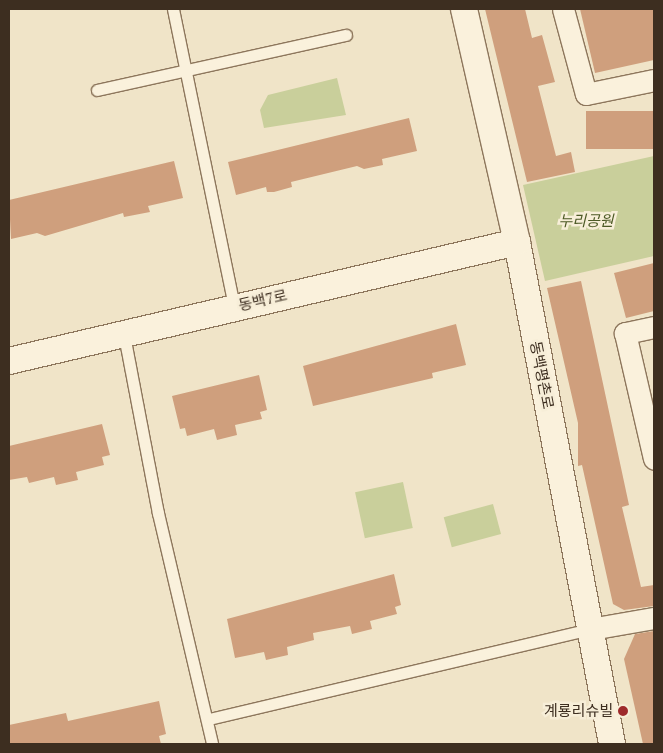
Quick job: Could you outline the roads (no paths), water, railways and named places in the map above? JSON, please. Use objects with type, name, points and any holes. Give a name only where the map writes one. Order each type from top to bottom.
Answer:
[{"type":"street","name":"동백평촌로","points":[[464,9],[517,242],[612,744]]},
{"type":"street","points":[[563,9],[586,94],[654,80]]},
{"type":"street","name":"동백7로","points":[[9,361],[124,336],[234,306],[517,242]]},
{"type":"street","points":[[654,326],[625,333],[654,460]]},
{"type":"street","points":[[590,630],[654,618]]},
{"type":"lane","points":[[173,9],[187,68],[234,306]]},
{"type":"lane","points":[[97,90],[187,68],[346,35]]},
{"type":"lane","points":[[124,336],[158,513],[209,718],[212,744]]},
{"type":"lane","points":[[209,718],[590,630]]},
{"type":"place","name":"계룡리슈빌","points":[[623,711]]},
{"type":"park label","name":"누리공원","points":[[586,221]]}]
